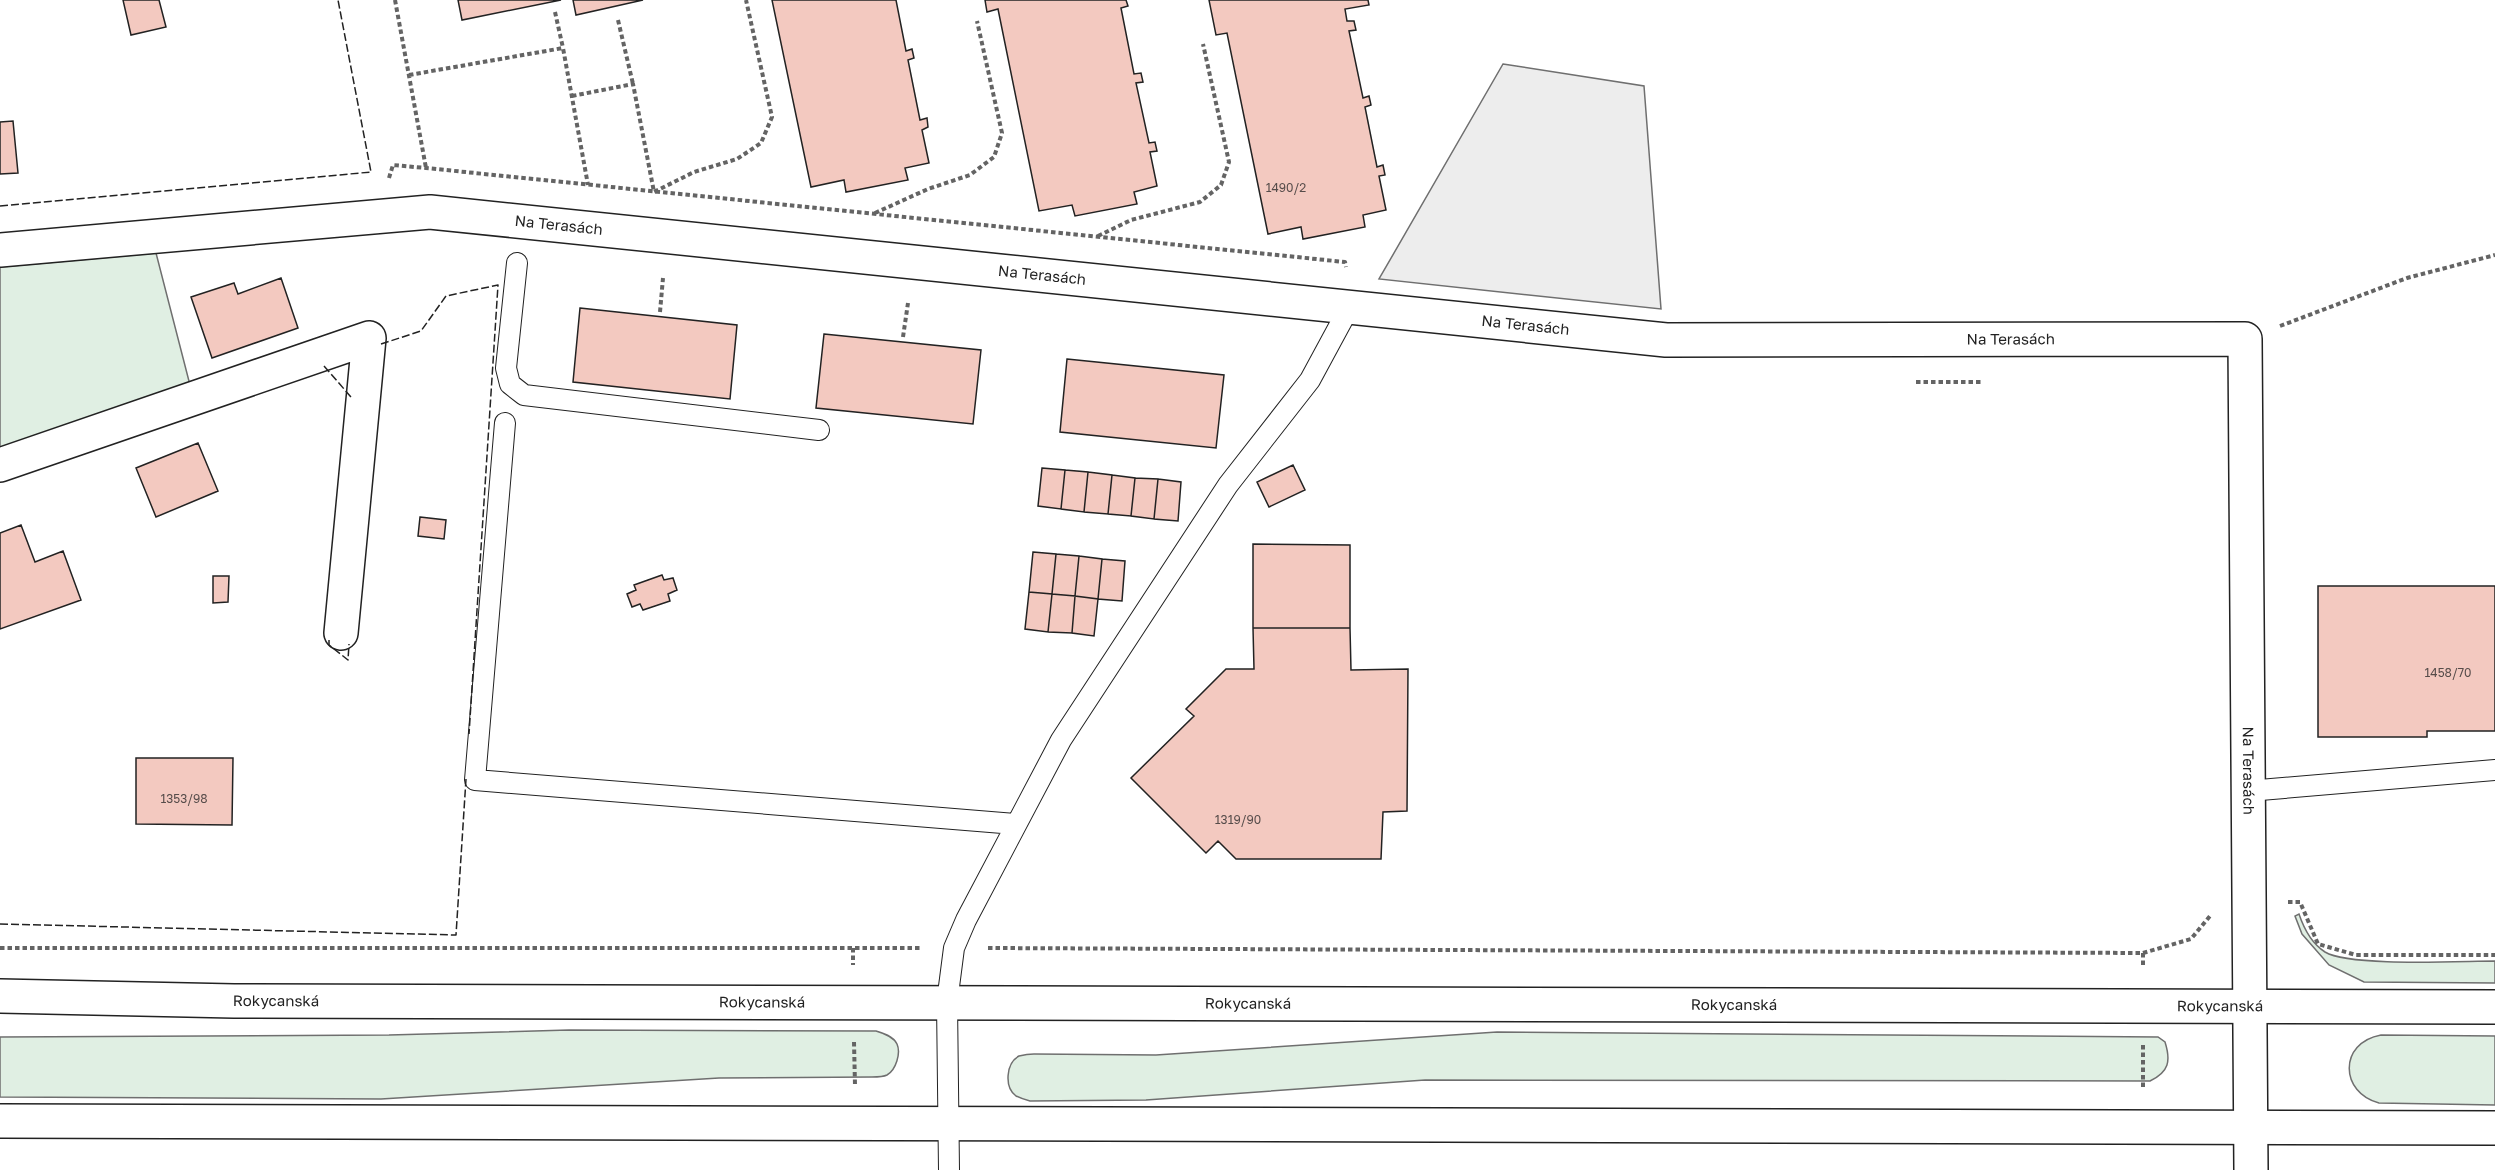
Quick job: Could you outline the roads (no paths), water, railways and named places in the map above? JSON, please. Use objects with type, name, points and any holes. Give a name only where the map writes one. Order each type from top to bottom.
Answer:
[{"type":"main road","name":"Na Terasách","points":[[0,250],[430,212],[1666,340],[2246,339],[2251,1170]]},
{"type":"main road","points":[[0,465],[369,338],[341,633]]},
{"type":"main road","name":"Rokycanská","points":[[0,996],[234,1001],[2495,1007]]},
{"type":"main road","points":[[0,1120],[2495,1128]]},
{"type":"lane","points":[[517,263],[506,369],[510,384],[524,396],[819,430]]},
{"type":"lane","points":[[949,1170],[947,1002],[954,948],[966,920],[1060,740],[1228,485],[1310,380],[1350,306]]},
{"type":"lane","points":[[505,423],[475,780],[1015,824]]},
{"type":"lane","points":[[2248,791],[2495,770]]}]
